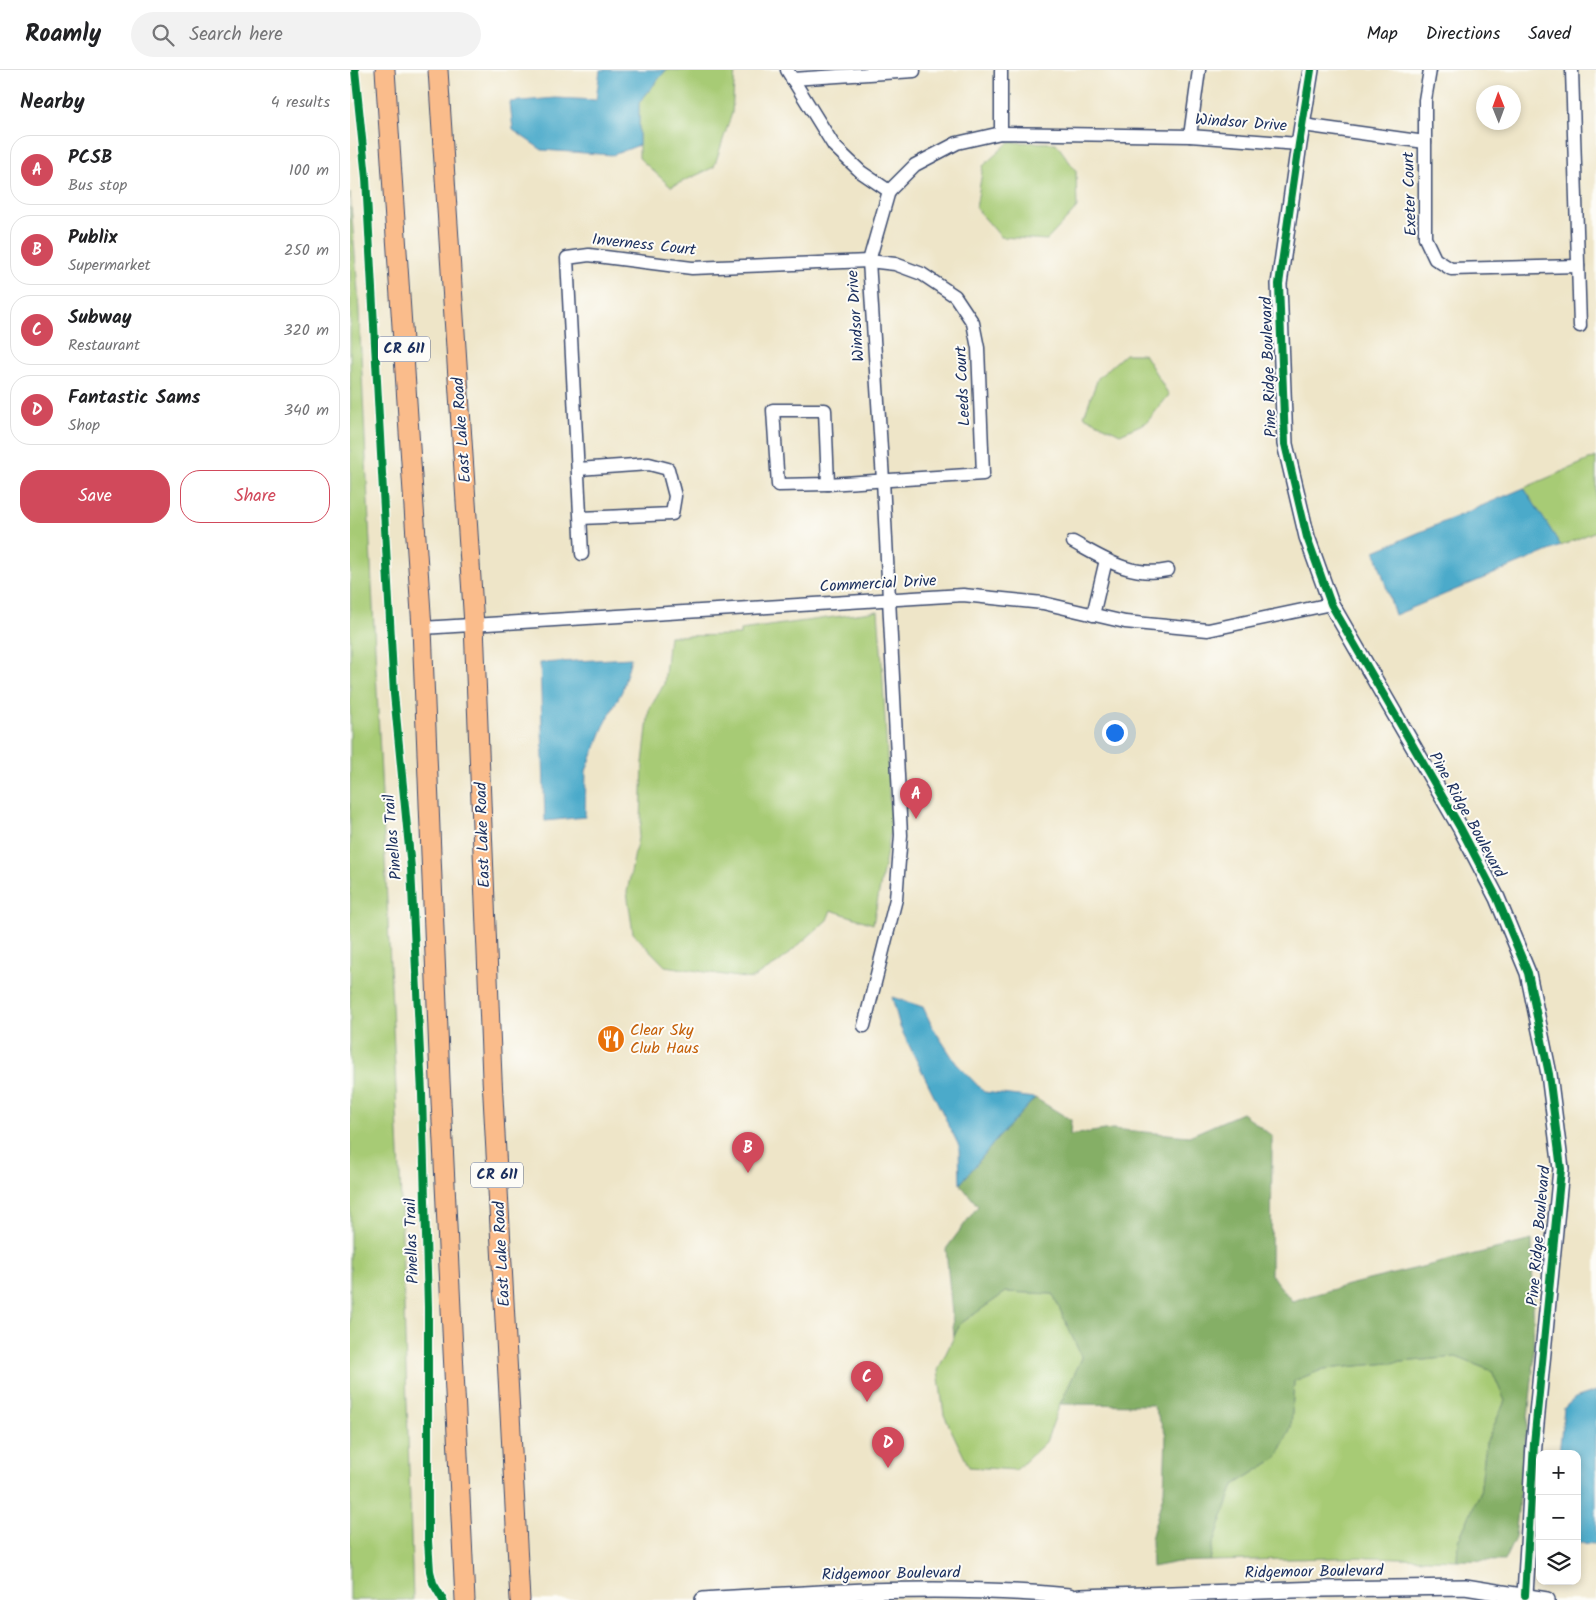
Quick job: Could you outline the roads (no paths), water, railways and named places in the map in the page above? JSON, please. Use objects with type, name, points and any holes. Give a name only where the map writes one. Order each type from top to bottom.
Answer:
[{"type":"main road","name":"CR 611","points":[[386,70],[422,628],[440,1080],[465,1600]]},
{"type":"main road","name":"East Lake Road","points":[[438,70],[474,625],[492,1078],[520,1600]]},
{"type":"street","points":[[1000,70],[1001,133]]},
{"type":"street","points":[[1190,136],[1199,70]]},
{"type":"street","name":"Pine Ridge Boulevard","points":[[1311,70],[1279,284],[1285,444],[1307,537],[1331,604],[1461,829],[1498,898],[1528,974],[1549,1074],[1561,1169],[1534,1444],[1525,1595]]},
{"type":"street","name":"Exeter Court","points":[[1430,70],[1425,100],[1425,238],[1435,259],[1451,269],[1578,266]]},
{"type":"street","points":[[1572,70],[1580,326]]},
{"type":"street","points":[[789,75],[914,71]]},
{"type":"street","points":[[789,75],[834,146],[861,172],[889,191]]},
{"type":"street","name":"Windsor Drive","points":[[1302,125],[1425,142]]},
{"type":"street","name":"Windsor Drive","points":[[864,1026],[896,899],[900,845],[883,480],[869,261],[889,191],[915,165],[957,142],[1001,133],[1190,136],[1299,144]]},
{"type":"street","name":"Inverness Court","points":[[582,554],[567,258],[589,255],[692,268],[869,261]]},
{"type":"street","name":"Leeds Court","points":[[869,261],[895,264],[922,274],[955,296],[973,323],[978,348],[983,474],[883,480]]},
{"type":"street","points":[[828,484],[825,410],[773,410],[778,485],[828,484],[883,480]]},
{"type":"street","points":[[578,468],[649,464],[668,469],[675,496],[672,514],[581,518]]},
{"type":"street","points":[[1073,542],[1128,570],[1156,573],[1168,570]]},
{"type":"street","points":[[1093,615],[1106,560]]},
{"type":"street","name":"Commercial Drive","points":[[422,628],[963,596],[1043,603],[1125,622],[1208,630],[1331,604]]},
{"type":"street","name":"Ridgemoor Boulevard","points":[[1059,1600],[1081,1597],[1321,1589],[1465,1587],[1547,1600]]},
{"type":"street","name":"Ridgemoor Boulevard","points":[[703,1600],[812,1594],[963,1590],[1032,1592],[1081,1597]]},
{"type":"water","points":[[600,70],[666,70],[639,103],[639,145],[613,155],[542,150],[513,130],[510,102],[555,98],[596,100]]},
{"type":"water","points":[[1524,488],[1561,546],[1395,615],[1375,551]]},
{"type":"water","points":[[631,658],[622,691],[603,728],[586,771],[585,817],[545,821],[540,663]]},
{"type":"water","points":[[892,997],[923,1007],[932,1026],[956,1063],[984,1092],[1035,1098],[997,1139],[960,1184],[959,1146],[900,1027]]},
{"type":"water","points":[[1596,1391],[1596,1544],[1581,1543],[1581,1450],[1559,1450],[1564,1408],[1575,1398]]},
{"type":"place","name":"PCSB","points":[[916,819]]},
{"type":"place","name":"Clear Sky Club Haus","points":[[611,1039]]},
{"type":"place","name":"Publix","points":[[748,1173]]},
{"type":"place","name":"Subway","points":[[867,1402]]},
{"type":"place","name":"Fantastic Sams","points":[[888,1468]]}]
